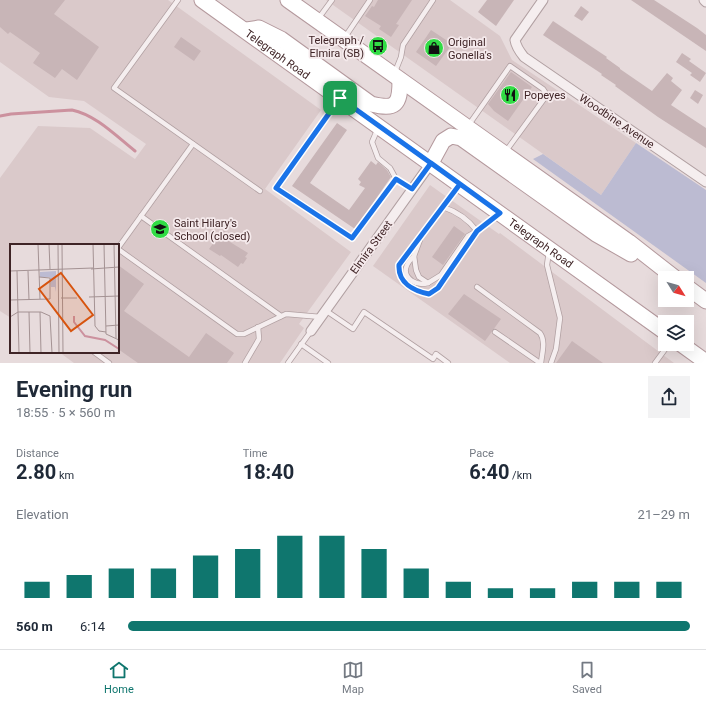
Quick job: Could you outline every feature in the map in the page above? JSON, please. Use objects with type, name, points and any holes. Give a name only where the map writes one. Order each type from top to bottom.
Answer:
[{"type":"main road","name":"Telegraph Road","points":[[202,0],[246,30],[658,327]]},
{"type":"main road","points":[[291,1],[396,78],[462,132],[504,154],[629,242],[666,271]]},
{"type":"main road","points":[[246,30],[259,28],[281,39],[371,104],[386,107],[392,106],[397,101],[400,93],[396,78]]},
{"type":"main road","points":[[431,163],[443,141],[462,132]]},
{"type":"main road","points":[[462,132],[461,138],[596,234],[662,271]]},
{"type":"main road","points":[[694,292],[706,301]]},
{"type":"main road","points":[[691,351],[706,362]]},
{"type":"street","name":"Woodbine Avenue","points":[[543,0],[515,40],[516,45],[524,57],[706,182]]},
{"type":"street","name":"Elmira Street","points":[[310,331],[431,163]]},
{"type":"lane","points":[[178,0],[114,88],[260,191]]},
{"type":"lane","points":[[317,21],[332,0]]},
{"type":"lane","points":[[343,40],[370,0]]},
{"type":"lane","points":[[396,78],[403,45],[433,0]]},
{"type":"lane","points":[[462,132],[510,66],[543,89],[545,92],[544,99],[504,154]]},
{"type":"lane","points":[[340,98],[276,188],[352,238],[396,179]]},
{"type":"lane","points":[[378,126],[372,142],[378,158],[390,168],[396,179],[412,189]]},
{"type":"lane","points":[[119,247],[193,144]]},
{"type":"lane","points":[[460,184],[399,265],[400,276],[408,285],[417,291],[429,294],[438,288],[477,231]]},
{"type":"lane","points":[[443,207],[463,216],[477,231]]},
{"type":"lane","points":[[422,235],[414,256],[407,264],[406,272],[407,277],[414,282],[423,285],[441,275],[468,236],[500,213]]},
{"type":"lane","points":[[141,216],[281,316]]},
{"type":"lane","points":[[549,248],[547,265],[560,318],[556,349],[551,363]]},
{"type":"lane","points":[[119,249],[237,334],[244,334],[286,314],[323,314],[352,329],[364,312],[433,359],[436,354],[448,363]]},
{"type":"lane","points":[[414,256],[419,277],[424,282],[428,283]]},
{"type":"lane","points":[[477,287],[540,333],[543,344],[540,363],[495,332]]},
{"type":"lane","points":[[245,363],[260,339],[258,327]]},
{"type":"lane","points":[[288,363],[310,331]]},
{"type":"lane","points":[[301,344],[328,363]]},
{"type":"lane","points":[[655,363],[664,351]]},
{"type":"lane","points":[[95,353],[109,363]]},
{"type":"shaded area","points":[[0,0],[168,0],[321,110],[265,189],[351,252],[299,324],[304,328],[280,363],[74,363],[60,353],[119,353],[119,244],[10,244],[10,317],[0,311],[0,178],[38,126],[90,128],[135,159],[146,144],[84,101],[49,97],[0,62]]},
{"type":"shaded area","points":[[326,0],[450,0],[500,36],[512,60],[636,143],[601,195]]},
{"type":"shaded area","points":[[636,143],[706,190],[706,283],[694,274],[694,271],[689,271],[533,159],[543,154],[601,195]]},
{"type":"shaded area","points":[[430,185],[499,234],[500,233],[674,363],[510,363],[373,266]]},
{"type":"building","points":[[0,0],[65,0],[54,14],[99,47],[77,80],[62,69],[55,78],[33,63],[40,53],[10,32],[8,34],[0,27]]},
{"type":"building","points":[[378,0],[412,0],[396,24],[399,25],[391,37],[379,29],[381,26],[365,16],[372,6],[374,7]]},
{"type":"building","points":[[487,0],[514,0],[496,26],[478,12]]},
{"type":"building","points":[[631,0],[654,0],[697,28],[706,35],[706,51]]},
{"type":"building","points":[[581,6],[589,12],[582,21],[574,16]]},
{"type":"building","points":[[553,21],[607,57],[606,58],[620,69],[652,91],[667,73],[673,78],[671,81],[682,90],[671,105],[706,128],[706,148],[658,117],[615,86],[616,85],[601,75],[602,74],[543,35]]},
{"type":"building","name":"Original Gonella's","points":[[431,30],[452,44],[436,66],[416,52]]},
{"type":"building","points":[[181,37],[201,51],[194,61],[174,47]]},
{"type":"building","points":[[682,53],[691,59],[689,61],[706,73],[700,82],[690,75],[692,73],[676,62]]},
{"type":"building","name":"Popeyes","points":[[511,72],[532,87],[508,121],[494,111],[488,104]]},
{"type":"building","points":[[695,90],[703,95],[698,104],[690,98]]},
{"type":"building","points":[[337,123],[347,130],[310,183],[349,210],[365,188],[359,185],[361,182],[358,179],[371,161],[376,165],[378,162],[387,170],[391,177],[355,229],[292,186]]},
{"type":"building","points":[[454,226],[465,234],[443,265],[432,257]]},
{"type":"building","points":[[223,230],[233,237],[230,242],[248,253],[243,264],[241,263],[238,267],[221,255],[220,256],[209,249]]},
{"type":"building","points":[[119,266],[144,284],[124,311],[189,357],[206,333],[234,353],[227,363],[138,363],[119,350]]},
{"type":"building","points":[[464,294],[501,319],[485,341],[448,314]]},
{"type":"building","points":[[572,341],[603,363],[556,363]]},
{"type":"waterway","points":[[0,116],[72,110],[89,116],[97,121],[135,151]]},
{"type":"place","name":"Telegraph / Elmira (SB)","points":[[378,46]]},
{"type":"place","name":"Original Gonella's","points":[[434,48]]},
{"type":"place","name":"Popeyes","points":[[510,95]]},
{"type":"place","name":"Saint Hilary's School (closed)","points":[[160,229]]},
{"type":"route","points":[[340,98],[276,188],[352,238],[396,179],[412,189],[431,163],[460,184],[500,213],[477,231],[438,288],[429,294],[417,291],[408,285],[400,276],[399,265],[460,184],[436,166],[340,98]]}]
